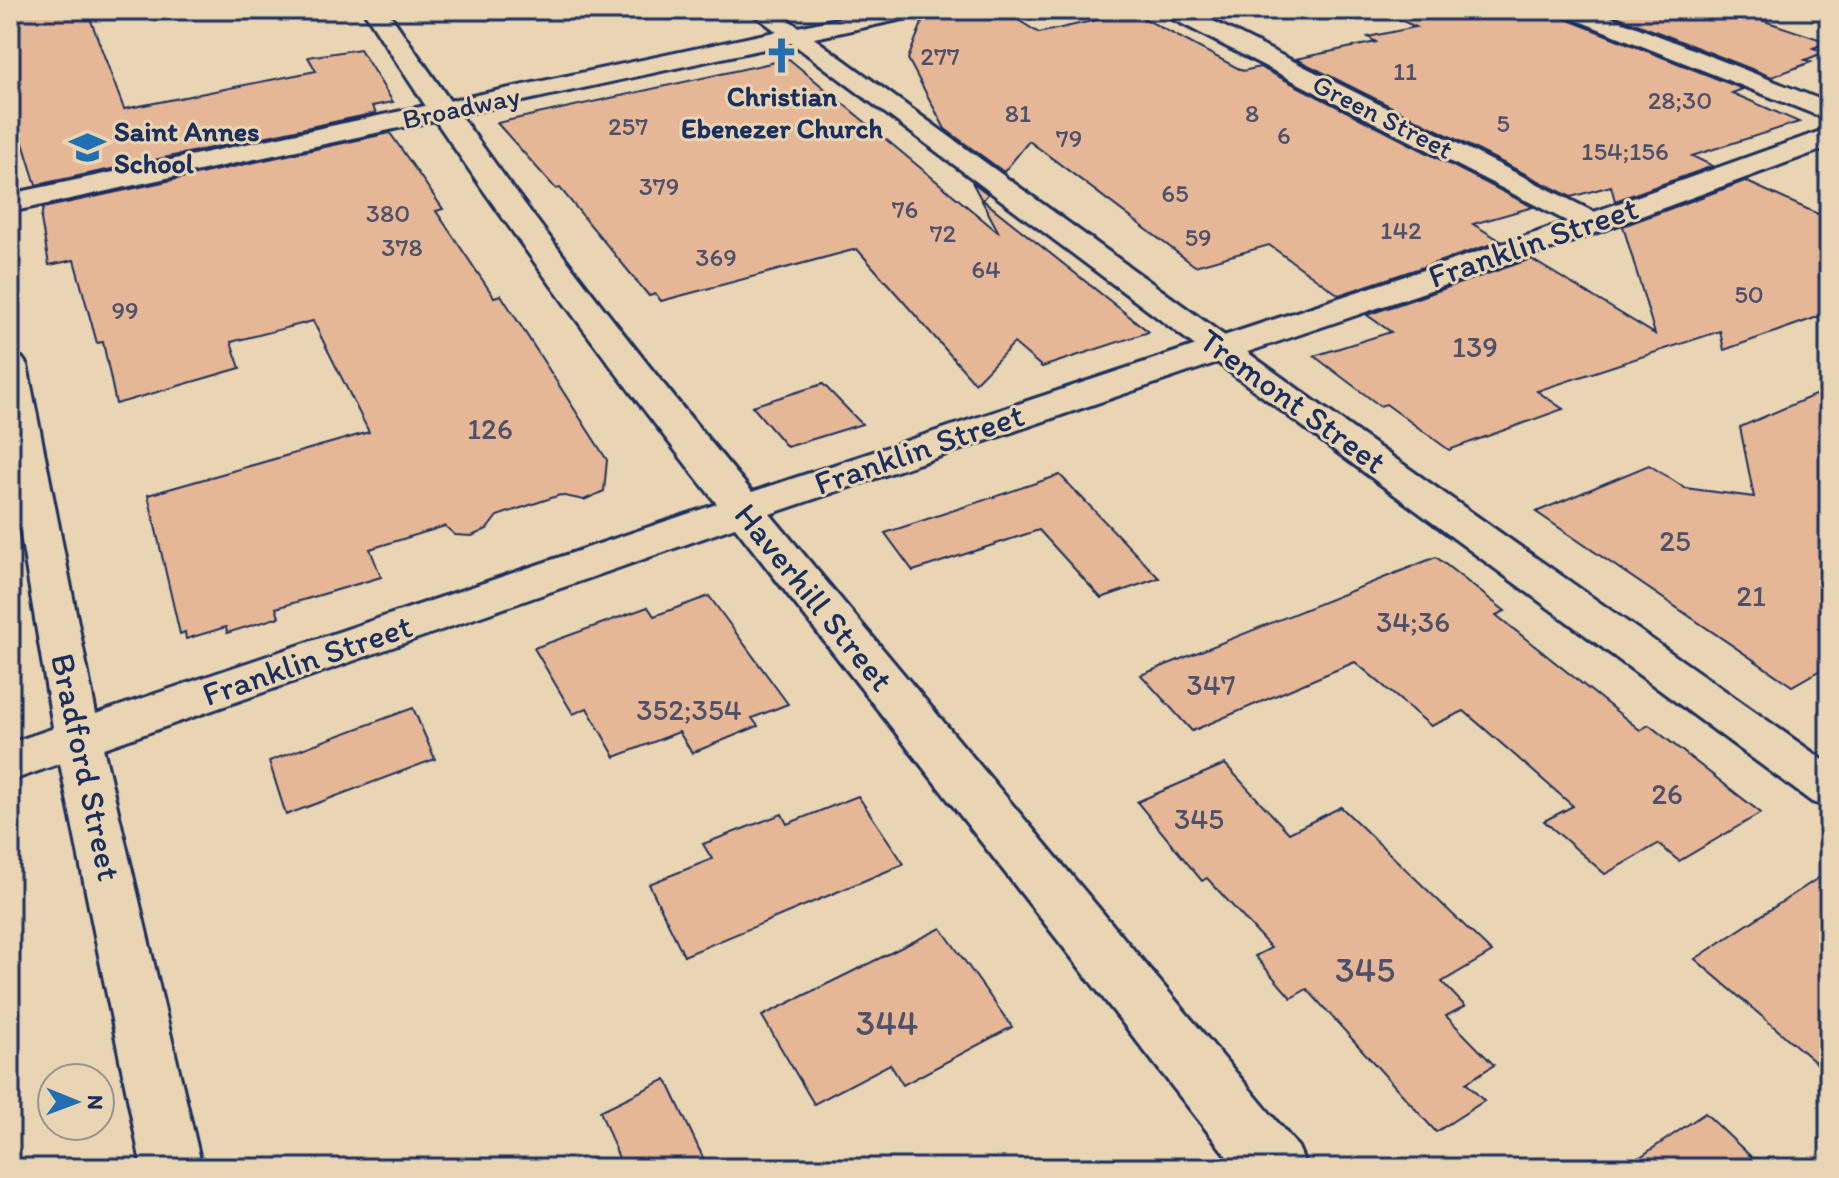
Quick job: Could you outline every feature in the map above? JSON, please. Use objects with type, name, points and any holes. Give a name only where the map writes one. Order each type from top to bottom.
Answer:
[{"type":"main road","name":"Haverhill Street","points":[[375,10],[442,111],[658,404],[1275,1168]]},
{"type":"main road","name":"Broadway","points":[[10,203],[912,10]]},
{"type":"main road","name":"Franklin Street","points":[[10,762],[743,509],[1593,223],[1829,137]]},
{"type":"street","name":"Tremont Street","points":[[760,10],[1829,789]]},
{"type":"street","name":"Green Street","points":[[1173,10],[1593,223]]},
{"type":"street","points":[[1572,10],[1829,112]]},
{"type":"street","name":"Bradford Street","points":[[10,365],[78,739],[172,1168]]},
{"type":"building","points":[[10,10],[87,10],[124,109],[316,71],[308,57],[360,49],[393,102],[372,106],[376,113],[36,185],[10,101]]},
{"type":"building","points":[[927,10],[1002,10],[1039,33],[1132,12],[1243,71],[1260,67],[1533,207],[1473,224],[1501,241],[1339,295],[1269,245],[1195,266],[1029,141],[1004,172],[945,129],[908,59]]},
{"type":"building","points":[[1378,10],[1557,10],[1563,18],[1743,89],[1732,93],[1799,122],[1692,156],[1713,166],[1615,201],[1611,186],[1571,197],[1296,59],[1376,42],[1368,37],[1416,27]]},
{"type":"building","points":[[1601,10],[1731,10],[1828,42],[1813,48],[1825,52],[1805,60],[1811,62],[1772,77]]},
{"type":"building","points":[[789,59],[999,233],[972,182],[988,194],[983,200],[1149,332],[1042,367],[1014,343],[975,383],[857,249],[661,301],[656,294],[649,296],[560,188],[556,189],[497,123]]},
{"type":"building","points":[[390,133],[443,209],[436,211],[494,297],[501,295],[607,460],[604,491],[584,500],[560,495],[497,516],[487,529],[472,536],[455,535],[445,526],[370,549],[381,577],[276,608],[279,617],[227,633],[226,627],[186,639],[185,632],[180,634],[148,495],[369,432],[313,321],[231,342],[240,368],[116,404],[103,342],[97,343],[74,260],[49,265],[41,219],[43,208]]},
{"type":"building","points":[[1745,181],[1829,219],[1829,313],[1724,350],[1720,331],[1537,391],[1563,409],[1449,450],[1386,404],[1380,406],[1314,356],[1391,332],[1367,315],[1531,259],[1655,334],[1623,226]]},
{"type":"building","points":[[823,384],[862,424],[787,447],[752,406]]},
{"type":"building","points":[[1829,389],[1829,665],[1792,686],[1536,512],[1649,465],[1685,488],[1754,497],[1740,427]]},
{"type":"building","points":[[1060,475],[1159,578],[1101,598],[1039,530],[913,571],[885,533]]},
{"type":"building","points":[[1436,557],[1505,611],[1496,615],[1640,730],[1649,725],[1761,813],[1679,861],[1658,844],[1605,874],[1544,821],[1573,806],[1464,711],[1431,726],[1355,662],[1192,731],[1141,675]]},
{"type":"building","points":[[709,596],[788,704],[752,718],[758,726],[692,753],[679,732],[615,757],[587,708],[573,714],[534,648],[648,607],[654,616]]},
{"type":"building","points":[[413,708],[435,759],[286,815],[269,761]]},
{"type":"building","points":[[1225,764],[1289,833],[1341,807],[1492,952],[1442,982],[1465,1006],[1446,1016],[1494,1065],[1466,1083],[1484,1101],[1436,1132],[1307,989],[1291,998],[1255,956],[1271,948],[1207,878],[1202,881],[1137,802]]},
{"type":"building","points":[[858,796],[904,864],[684,956],[649,884],[712,859],[703,844],[782,814],[787,824]]},
{"type":"building","points":[[1829,871],[1829,1074],[1695,959]]},
{"type":"building","points":[[941,928],[1012,1027],[903,1085],[890,1064],[814,1104],[762,1016]]},
{"type":"building","points":[[666,1079],[708,1168],[623,1168],[600,1111]]},
{"type":"building","points":[[1705,1113],[1763,1168],[1624,1168]]},
{"type":"place","name":"Christian Ebenezer Church","points":[[782,56]]},
{"type":"place","name":"Saint Annes School","points":[[88,147]]}]
